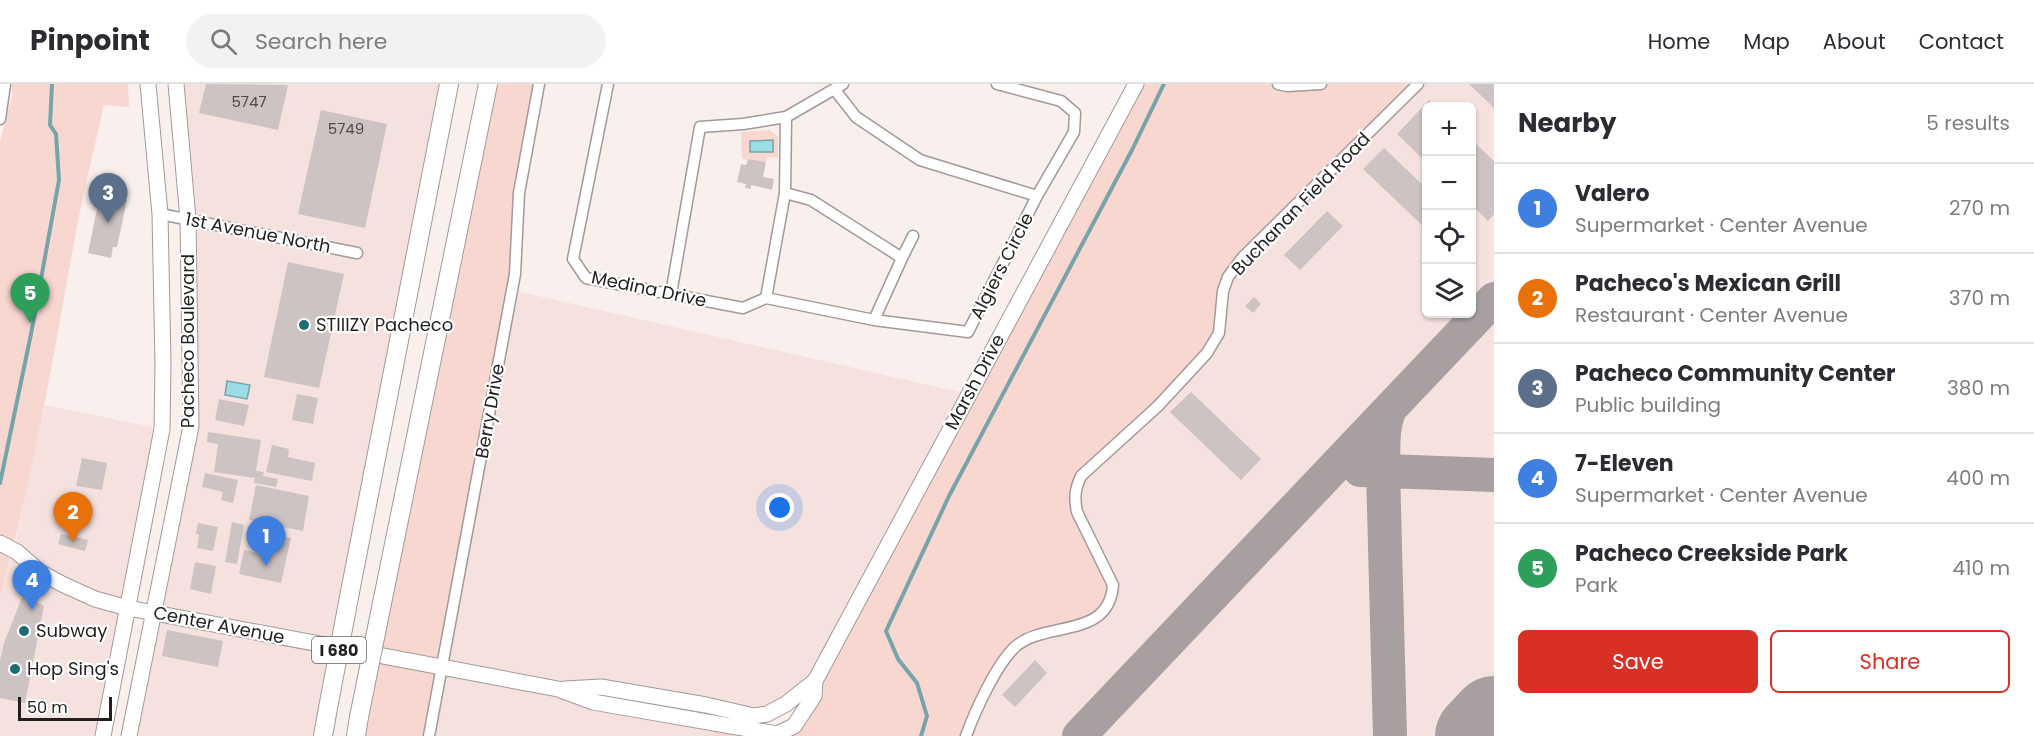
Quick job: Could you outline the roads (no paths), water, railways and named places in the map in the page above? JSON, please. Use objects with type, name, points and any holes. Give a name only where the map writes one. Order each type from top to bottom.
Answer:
[{"type":"highway","name":"I 680","points":[[323,736],[449,84]]},
{"type":"highway","name":"I 680","points":[[356,736],[488,84]]},
{"type":"street","points":[[0,119],[5,84]]},
{"type":"street","name":"Pacheco Boulevard","points":[[103,736],[162,429],[164,363],[160,214],[148,84]]},
{"type":"street","name":"Pacheco Boulevard","points":[[129,736],[191,426],[188,219],[176,84]]},
{"type":"street","name":"Berry Drive","points":[[429,736],[515,274],[519,193],[539,84]]},
{"type":"street","name":"Medina Drive","points":[[608,84],[573,259],[586,278],[743,308],[766,298]]},
{"type":"street","name":"Algiers Circle","points":[[766,298],[874,320],[968,332],[1037,196],[1074,132],[1075,113],[1061,101],[997,84]]},
{"type":"street","name":"Marsh Drive","points":[[767,714],[786,704],[815,681],[1136,84]]},
{"type":"street","points":[[1278,84],[1287,86],[1321,84]]},
{"type":"street","name":"Buchanan Field Road","points":[[966,736],[976,709],[1014,648],[1026,639],[1090,621],[1103,611],[1112,598],[1113,585],[1077,512],[1075,488],[1081,476],[1158,405],[1207,353],[1219,333],[1223,291],[1228,277],[1243,257],[1418,84]]},
{"type":"street","points":[[671,294],[700,127],[743,124],[786,117],[839,87],[856,117],[920,160],[1037,196]]},
{"type":"street","points":[[766,298],[785,193],[786,117]]},
{"type":"street","points":[[785,193],[811,200],[902,258]]},
{"type":"street","name":"1st Avenue North","points":[[160,214],[357,254]]},
{"type":"street","points":[[874,320],[913,236]]},
{"type":"street","name":"Center Avenue","points":[[7,547],[40,572],[62,584],[96,599],[128,608],[558,689],[593,702],[715,730],[784,735]]},
{"type":"street","name":"Marsh Drive","points":[[784,735],[794,726],[814,696],[815,681]]},
{"type":"street","name":"Center Avenue","points":[[558,689],[601,687],[706,705],[754,716],[767,714]]},
{"type":"water","points":[[773,140],[773,152],[750,152],[750,141]]},
{"type":"water","points":[[227,381],[250,385],[247,399],[225,395]]},
{"type":"waterway","points":[[0,483],[31,334],[59,180],[56,134],[50,125],[52,84]]},
{"type":"waterway","points":[[921,736],[927,716],[917,683],[898,659],[886,631],[949,496],[1132,150],[1164,84]]},
{"type":"place","name":"Pacheco Community Center","points":[[108,223]]},
{"type":"place","name":"Pacheco Creekside Park","points":[[30,323]]},
{"type":"place","name":"STIIIZY Pacheco","points":[[304,325]]},
{"type":"place","name":"Pacheco's Mexican Grill","points":[[73,542]]},
{"type":"place","name":"Valero","points":[[266,566]]},
{"type":"place","name":"7-Eleven","points":[[32,610]]},
{"type":"place","name":"Subway","points":[[24,631]]},
{"type":"place","name":"Hop Sing's","points":[[15,669]]}]
